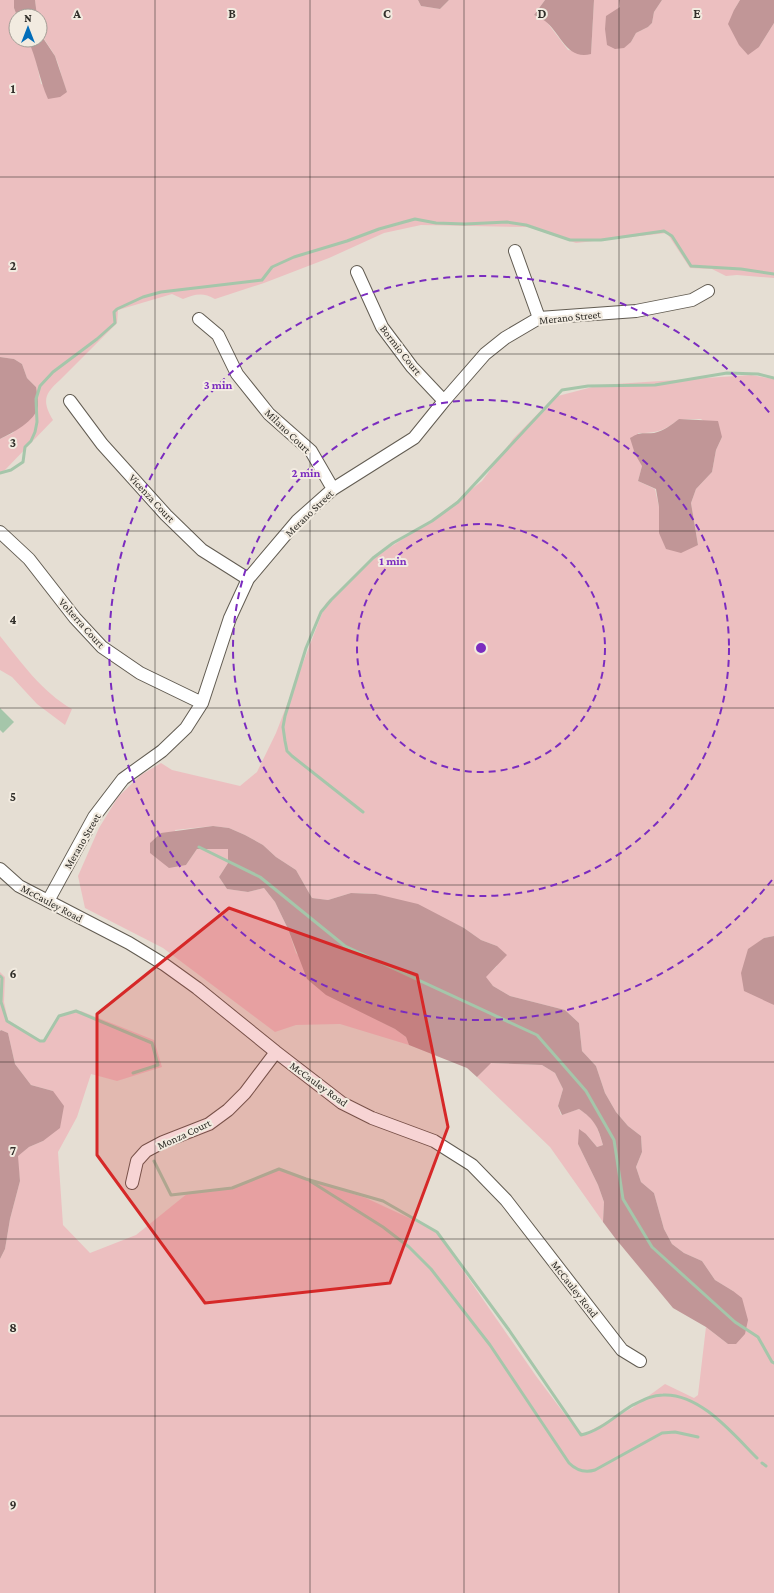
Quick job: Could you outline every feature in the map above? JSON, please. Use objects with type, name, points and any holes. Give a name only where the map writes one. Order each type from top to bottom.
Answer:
[{"type":"street","points":[[515,252],[539,318]]},
{"type":"street","name":"Bormio Court","points":[[357,272],[382,328],[412,367],[444,401]]},
{"type":"street","name":"Merano Street","points":[[48,901],[94,817],[123,780],[162,751],[186,728],[202,703],[230,618],[248,579],[297,521],[333,489],[414,438],[485,354],[504,338],[539,318],[636,311],[692,300],[708,291]]},
{"type":"street","name":"Milano Court","points":[[199,318],[218,335],[236,374],[269,414],[311,451],[333,489]]},
{"type":"street","name":"Vicenza Court","points":[[70,401],[102,444],[166,515],[202,550],[248,579]]},
{"type":"street","name":"Volterra Court","points":[[0,532],[29,559],[75,618],[102,647],[140,673],[202,703]]},
{"type":"street","name":"McCauley Road","points":[[0,869],[19,886],[130,943],[165,965],[197,988],[342,1103],[372,1118],[434,1141],[472,1165],[506,1200],[622,1350],[640,1361]]},
{"type":"street","name":"Monza Court","points":[[132,1183],[137,1161],[146,1151],[163,1142],[209,1124],[228,1110],[245,1093],[276,1052]]},
{"type":"highlighted area","points":[[229,908],[417,975],[448,1127],[390,1283],[205,1303],[97,1155],[97,1014]]},
{"type":"shaded area","points":[[0,0],[14,0],[14,8],[8,8],[8,48],[32,48],[35,55],[41,84],[67,92],[55,56],[48,44],[48,8],[36,8],[35,0],[418,0],[421,6],[440,9],[449,0],[545,0],[534,15],[546,21],[568,50],[591,53],[594,0],[619,0],[631,42],[636,33],[648,27],[652,23],[654,12],[662,0],[740,0],[734,10],[759,47],[774,23],[774,278],[737,275],[726,276],[712,269],[690,268],[667,233],[576,243],[528,227],[421,225],[384,233],[329,258],[264,283],[215,299],[207,295],[199,294],[183,299],[172,294],[118,310],[117,323],[51,389],[48,394],[46,403],[53,420],[5,470],[0,473],[0,439],[13,433],[36,387],[27,378],[22,364],[14,359],[0,357]]},
{"type":"shaded area","points":[[14,0],[35,0],[36,8],[14,8]]},
{"type":"shaded area","points":[[418,0],[449,0],[440,9],[421,6]]},
{"type":"shaded area","points":[[545,0],[594,0],[591,54],[583,55],[570,50],[545,21],[534,15]]},
{"type":"shaded area","points":[[619,0],[662,0],[654,12],[652,23],[648,27],[636,33],[631,42],[624,48],[615,49],[607,45],[605,29],[606,16],[620,7]]},
{"type":"shaded area","points":[[740,0],[774,0],[774,23],[759,47],[748,55],[739,45],[728,24]]},
{"type":"shaded area","points":[[48,46],[55,56],[67,92],[60,97],[48,99],[42,84],[31,48],[48,48]]},
{"type":"shaded area","points":[[0,357],[14,359],[22,364],[27,378],[36,387],[38,406],[33,417],[23,426],[0,439]]},
{"type":"shaded area","points":[[751,375],[774,379],[774,936],[764,938],[770,1002],[774,1005],[774,1593],[0,1593],[0,1259],[5,1249],[10,1219],[20,1181],[17,1156],[29,1147],[43,1141],[53,1091],[31,1085],[15,1064],[8,1033],[1,1030],[0,1031],[0,972],[5,977],[4,1002],[8,1020],[42,1042],[62,1014],[81,1011],[154,1040],[162,1067],[117,1081],[91,1074],[77,1117],[58,1152],[63,1225],[90,1253],[136,1235],[188,1193],[236,1187],[278,1170],[366,1198],[435,1230],[536,1376],[575,1428],[584,1434],[632,1408],[665,1384],[694,1398],[698,1395],[706,1327],[728,1344],[733,1291],[715,1280],[702,1261],[684,1253],[672,1244],[664,1229],[654,1193],[641,1182],[636,1167],[642,1152],[641,1136],[628,1126],[616,1112],[605,1093],[596,1066],[582,1051],[579,1023],[565,1010],[510,996],[493,986],[485,977],[497,966],[497,946],[481,940],[464,928],[441,917],[376,894],[351,893],[328,900],[312,898],[296,870],[276,857],[263,845],[229,828],[213,826],[175,830],[186,865],[197,849],[228,849],[228,863],[219,877],[227,889],[248,892],[264,888],[275,902],[288,929],[296,953],[342,1002],[395,1029],[406,1037],[409,1045],[340,1024],[296,1025],[275,1032],[163,948],[85,908],[78,876],[99,828],[118,797],[141,775],[161,763],[172,770],[240,786],[257,772],[276,733],[326,603],[378,555],[434,519],[482,481],[513,439],[554,397],[600,385]],"holes":[[[679,419],[701,419],[722,437],[716,450],[712,472],[696,489],[691,503],[698,545],[659,533],[659,507],[655,489],[638,481],[642,466],[638,433],[660,430]]]},
{"type":"shaded area","points":[[679,419],[718,421],[722,437],[716,450],[712,472],[696,489],[691,503],[698,545],[681,553],[666,549],[659,533],[659,507],[656,489],[638,481],[642,466],[635,454],[630,438],[639,434],[661,431]]},
{"type":"shaded area","points":[[0,636],[24,666],[42,685],[61,702],[72,709],[65,725],[37,704],[12,677],[0,670]]},
{"type":"shaded area","points":[[0,708],[14,722],[3,733],[0,730]]},
{"type":"shaded area","points":[[213,826],[229,828],[263,845],[276,857],[296,870],[312,898],[328,900],[351,893],[376,894],[418,904],[464,928],[481,940],[497,946],[507,955],[486,977],[493,986],[510,996],[565,1010],[579,1023],[582,1051],[596,1066],[605,1093],[616,1112],[628,1126],[641,1136],[642,1152],[636,1167],[641,1182],[654,1193],[664,1229],[672,1244],[684,1253],[702,1261],[715,1280],[742,1298],[748,1320],[745,1334],[736,1344],[728,1344],[706,1327],[673,1308],[603,1222],[604,1202],[598,1185],[578,1144],[579,1129],[586,1134],[597,1147],[603,1145],[595,1124],[579,1109],[562,1115],[558,1106],[563,1089],[555,1073],[542,1065],[491,1063],[477,1077],[467,1068],[409,1045],[406,1037],[395,1029],[326,995],[307,979],[288,929],[275,902],[264,888],[248,892],[227,889],[219,877],[228,863],[228,849],[197,849],[186,865],[169,868],[150,853],[150,843],[161,833]]},
{"type":"shaded area","points":[[774,936],[774,1005],[744,991],[741,973],[748,949],[764,938]]},
{"type":"shaded area","points":[[1,1030],[8,1033],[15,1064],[31,1085],[53,1091],[64,1106],[60,1128],[43,1141],[29,1147],[18,1156],[20,1181],[10,1219],[5,1249],[0,1259],[0,1031]]},
{"type":"shaded area","points":[[490,1063],[542,1065],[555,1073],[563,1089],[558,1106],[561,1115],[579,1109],[595,1124],[603,1145],[597,1147],[586,1134],[578,1144],[598,1185],[604,1202],[603,1222],[550,1147],[477,1077]]},
{"type":"waterway","points":[[0,473],[11,470],[23,462],[25,447],[31,441],[35,432],[37,422],[36,399],[40,386],[53,372],[97,339],[115,323],[114,312],[117,309],[143,297],[161,292],[262,280],[272,267],[294,257],[347,241],[379,229],[415,219],[436,223],[465,224],[507,222],[526,225],[570,240],[601,240],[664,231],[672,236],[691,266],[741,269],[774,274]]},
{"type":"waterway","points":[[363,812],[292,756],[287,751],[285,741],[283,727],[285,716],[306,648],[321,612],[331,600],[373,558],[393,543],[432,521],[458,502],[562,390],[588,386],[655,385],[727,373],[758,374],[774,378]]},
{"type":"waterway","points":[[199,847],[260,877],[345,946],[537,1035],[586,1091],[614,1140],[623,1199],[652,1247],[735,1322],[758,1337],[774,1363]]},
{"type":"waterway","points":[[0,976],[2,978],[1,1002],[7,1021],[40,1041],[44,1041],[59,1016],[76,1011],[152,1043],[158,1065],[133,1073]]},
{"type":"waterway","points":[[154,1161],[171,1195],[232,1188],[279,1169],[306,1179],[383,1201],[437,1232],[509,1330],[581,1435],[601,1427],[631,1406],[646,1399],[659,1395],[677,1396],[703,1408],[715,1417],[757,1458]]},
{"type":"waterway","points":[[310,1181],[383,1227],[409,1247],[431,1269],[490,1345],[569,1463],[575,1467],[584,1471],[595,1470],[662,1433],[675,1432],[698,1437]]},
{"type":"waterway","points":[[762,1463],[766,1466]]}]
